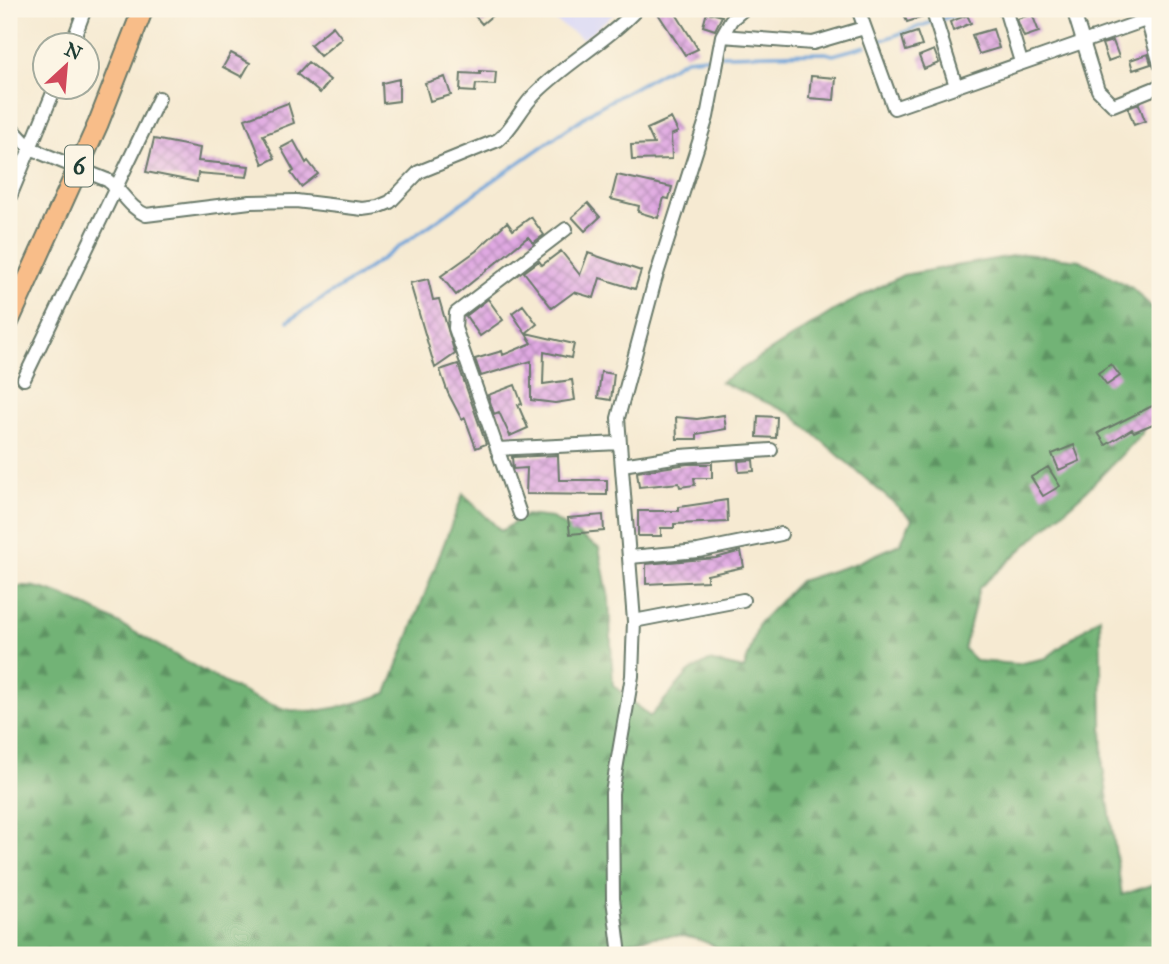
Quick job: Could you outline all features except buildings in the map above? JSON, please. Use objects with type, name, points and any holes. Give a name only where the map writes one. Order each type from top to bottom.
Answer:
[{"type":"highway","name":"6","points":[[9,321],[98,124],[143,9]]},
{"type":"street","points":[[76,32],[85,9]]},
{"type":"street","points":[[9,125],[36,151],[112,183],[131,209],[146,215],[250,202],[296,201],[363,209],[378,207],[390,201],[419,172],[498,140],[508,132],[522,108],[536,92],[585,51],[621,26],[637,9]]},
{"type":"street","points":[[621,955],[613,899],[612,793],[632,676],[634,621],[618,418],[655,280],[707,117],[722,36],[731,20],[744,9]]},
{"type":"street","points":[[858,9],[894,108],[1021,62],[1084,43],[1145,13],[1160,15]]},
{"type":"street","points":[[932,9],[956,86]]},
{"type":"street","points":[[1005,9],[1021,62]]},
{"type":"street","points":[[1073,9],[1098,90],[1113,105],[1160,86]]},
{"type":"street","points":[[1145,13],[1160,64]]},
{"type":"street","points":[[722,36],[813,43],[864,28]]},
{"type":"street","points":[[24,379],[112,183],[159,98]]},
{"type":"street","points":[[9,199],[36,151],[51,102]]},
{"type":"street","points":[[520,514],[454,328],[456,313],[566,229]]},
{"type":"street","points":[[497,449],[620,443]]},
{"type":"street","points":[[622,465],[680,456],[771,450]]},
{"type":"street","points":[[629,557],[698,551],[781,534]]},
{"type":"street","points":[[634,621],[743,600]]},
{"type":"shaded area","points":[[537,9],[620,9],[583,39]]},
{"type":"green space","points":[[1024,254],[1080,260],[1132,288],[1160,315],[1160,389],[1141,435],[1087,490],[979,588],[964,649],[976,661],[1017,664],[1046,658],[1100,617],[1103,767],[1122,895],[1160,882],[1160,955],[727,955],[696,939],[661,936],[626,943],[593,955],[9,955],[9,590],[31,586],[63,596],[102,614],[232,687],[269,704],[298,711],[343,706],[387,693],[463,494],[501,531],[526,515],[552,518],[599,548],[609,599],[613,685],[650,717],[689,672],[709,661],[744,669],[759,623],[800,581],[854,564],[900,544],[912,519],[790,413],[721,382],[835,310],[903,275]]},
{"type":"waterway","points":[[940,20],[972,9]]},
{"type":"waterway","points":[[874,43],[932,22]]},
{"type":"waterway","points":[[722,55],[833,55],[866,46]]},
{"type":"waterway","points":[[288,321],[356,277],[597,108],[686,59],[714,56]]}]
